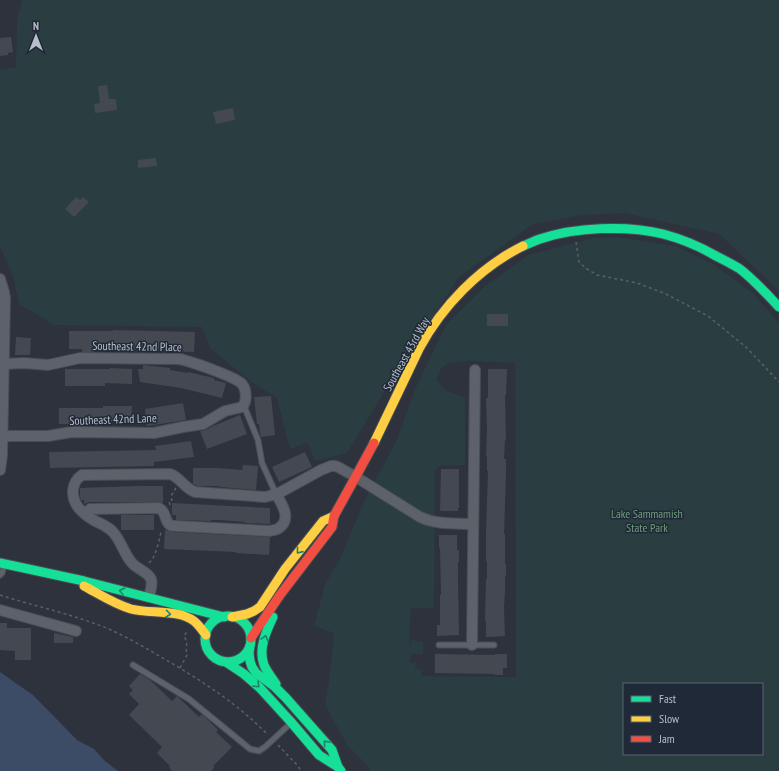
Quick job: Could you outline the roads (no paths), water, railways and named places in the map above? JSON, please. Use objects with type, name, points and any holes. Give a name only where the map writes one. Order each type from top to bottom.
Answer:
[{"type":"main road","name":"Southeast 43rd Way","points":[[250,642],[269,610],[332,527],[334,516],[370,451],[401,385],[424,341],[438,320],[454,301],[473,281],[504,256],[539,240],[562,233],[612,228],[652,231],[683,239],[703,248],[741,270],[758,284],[779,307]]},
{"type":"main road","name":"Southeast 43rd Way","points":[[228,617],[245,615],[257,610],[285,569],[323,521],[334,516]]},
{"type":"main road","points":[[2,564],[84,581],[238,619],[243,622],[250,632],[249,653],[252,667],[256,673],[275,687],[286,698],[332,750],[340,769]]},
{"type":"main road","points":[[63,577],[129,609],[183,616],[195,622],[206,635]]},
{"type":"main road","points":[[286,587],[266,633],[262,650],[264,665],[268,673],[286,698]]},
{"type":"main road","points":[[228,617],[218,619],[212,623],[208,629],[206,643],[212,656],[218,660],[226,662],[238,660],[247,652],[250,642]]},
{"type":"main road","points":[[226,662],[252,680],[319,755],[340,769]]},
{"type":"street","points":[[0,279],[4,292],[2,323],[4,364],[2,463],[0,470]]},
{"type":"street","name":"Southeast 42nd Place","points":[[4,364],[24,363],[53,365],[80,358],[179,359],[189,361],[240,382],[245,390],[244,406]]},
{"type":"street","points":[[472,645],[475,370]]},
{"type":"street","name":"Southeast 42nd Lane","points":[[2,436],[48,436],[72,432],[154,433],[203,424],[225,411],[244,406]]},
{"type":"street","points":[[149,597],[151,581],[149,576],[132,563],[110,529],[93,520],[78,508],[75,503],[73,494],[75,481],[82,475],[170,474],[176,477],[191,491],[195,492],[265,497],[276,494],[331,466],[338,467],[356,477],[420,517],[430,521],[443,523],[473,524]]},
{"type":"street","points":[[85,514],[90,509],[159,508],[163,510],[166,521],[177,526],[270,531],[279,528],[285,522],[286,515],[284,507],[276,494]]},
{"type":"street","points":[[0,610],[76,631]]},
{"type":"lane","points":[[244,406],[258,440],[262,463],[276,494]]},
{"type":"lane","points":[[0,575],[2,573],[2,564]]},
{"type":"lane","points":[[439,645],[494,645]]},
{"type":"lane","points":[[133,665],[189,699],[250,749],[259,750],[265,747],[291,722]]},
{"type":"water","points":[[0,672],[33,695],[77,740],[94,749],[105,761],[118,771],[0,771]]},
{"type":"park label","name":"Lake Sammamish State Park","points":[[647,520]]}]
